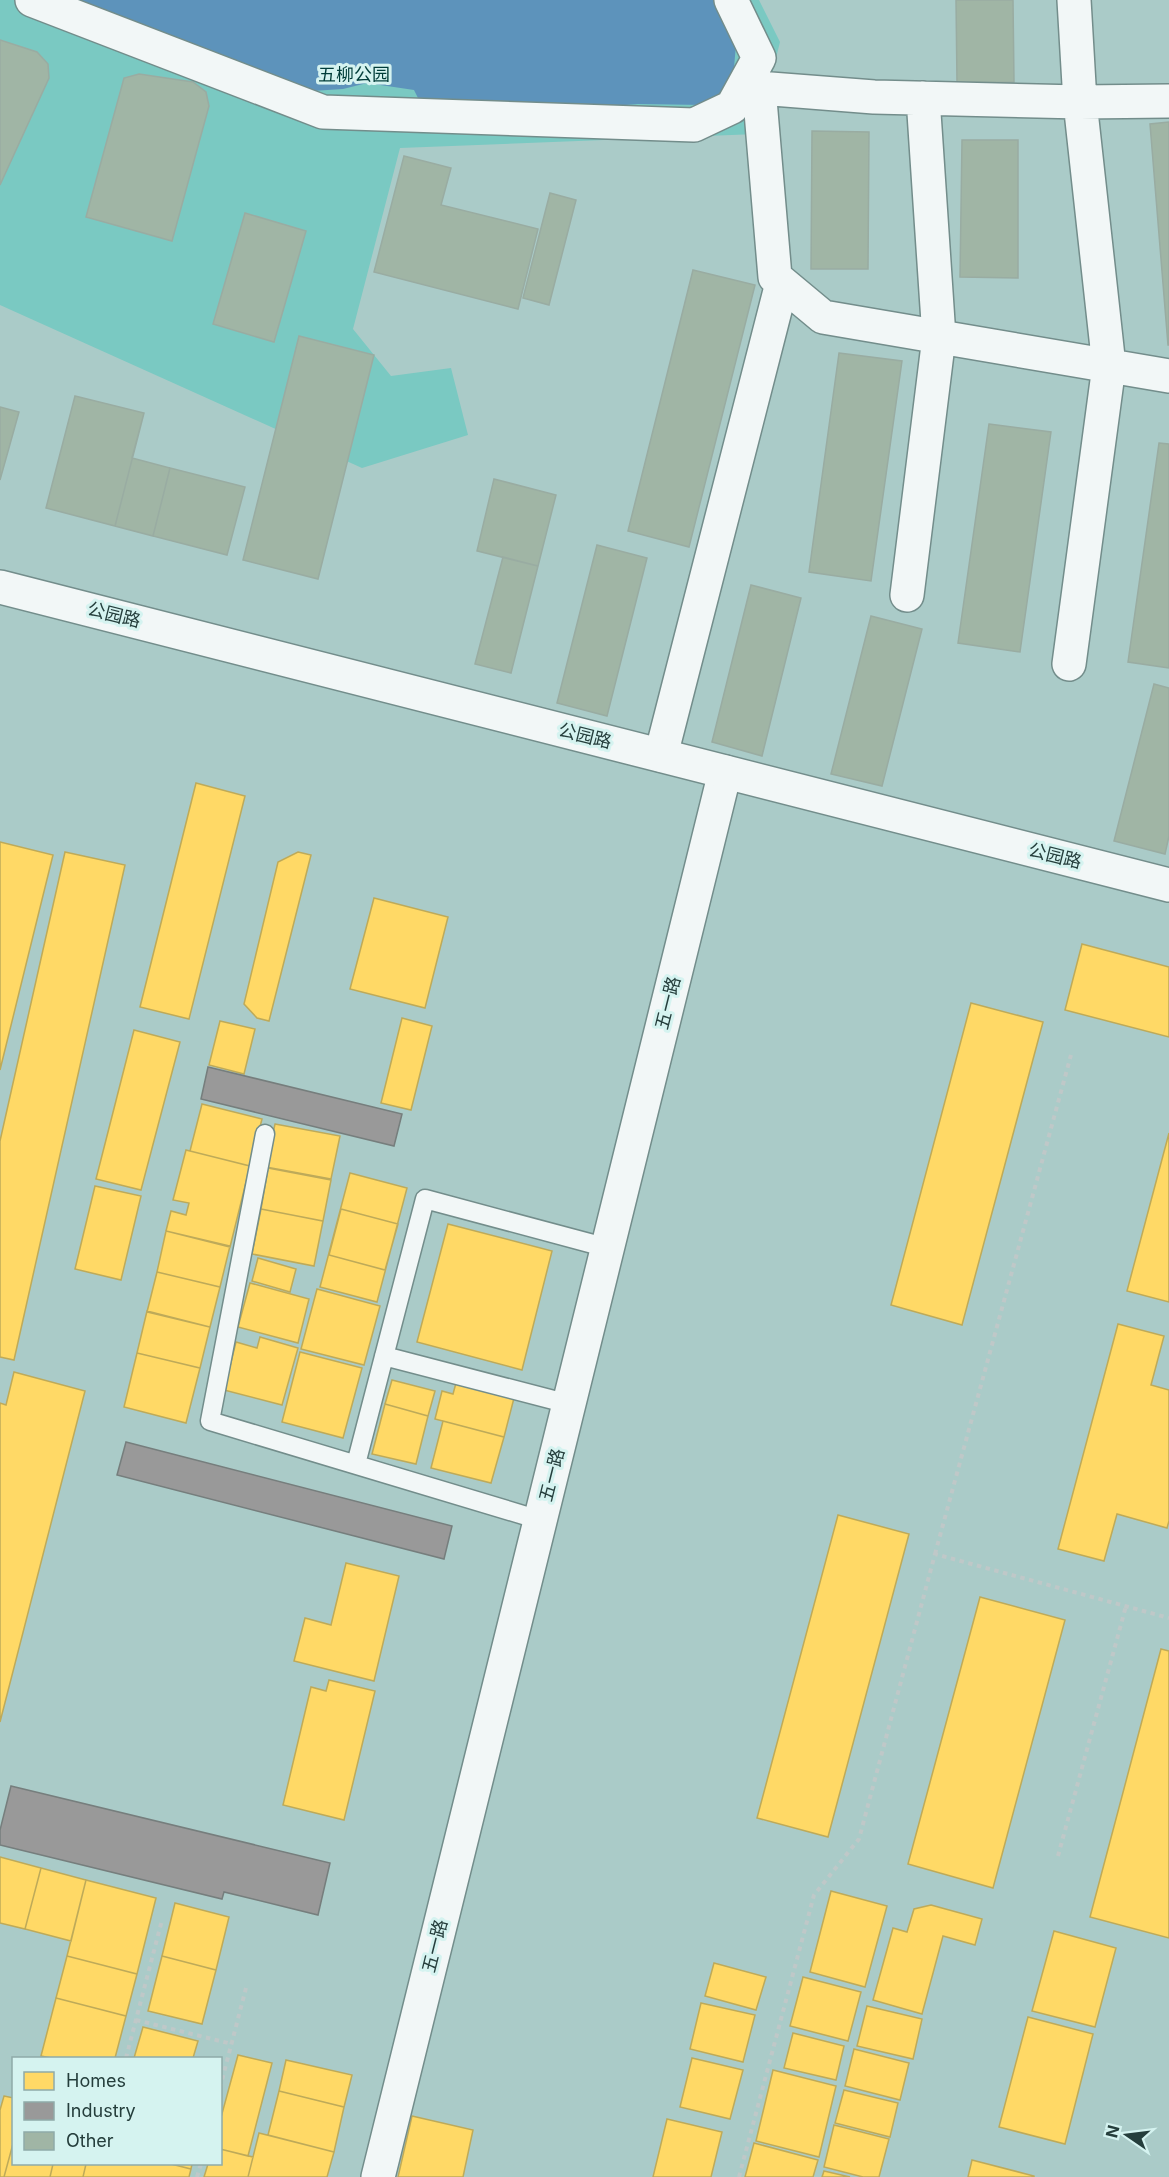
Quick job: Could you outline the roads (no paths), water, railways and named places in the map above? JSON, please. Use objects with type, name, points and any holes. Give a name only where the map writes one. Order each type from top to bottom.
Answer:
[{"type":"street","points":[[32,0],[323,112],[693,125],[732,107],[759,58],[731,0]]},
{"type":"street","points":[[1069,664],[1109,366],[1080,102],[1074,0]]},
{"type":"street","points":[[1169,101],[1080,102],[874,97],[759,88],[775,277],[823,317],[1169,376]]},
{"type":"street","points":[[907,595],[939,337],[923,98]]},
{"type":"street","points":[[661,756],[782,283]]},
{"type":"street","name":"公园路","points":[[0,587],[661,756],[722,781],[1169,885]]},
{"type":"street","points":[[0,610],[722,781],[1169,903]]},
{"type":"street","name":"五一路","points":[[378,2177],[722,781]]},
{"type":"lane","points":[[265,1134],[210,1421],[540,1520]]},
{"type":"lane","points":[[356,1464],[425,1198],[608,1248]]},
{"type":"lane","points":[[384,1356],[569,1404]]},
{"type":"park label","name":"五柳公园","points":[[354,75]]}]
